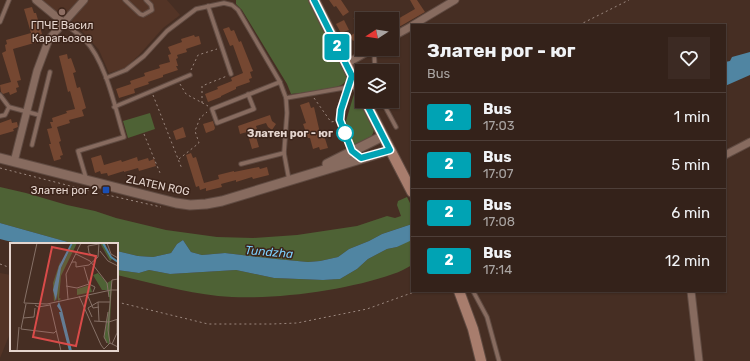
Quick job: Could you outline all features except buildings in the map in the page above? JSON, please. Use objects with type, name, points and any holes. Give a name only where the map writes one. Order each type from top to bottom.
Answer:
[{"type":"main road","points":[[315,0],[355,82]]},
{"type":"main road","points":[[369,108],[411,190]]},
{"type":"main road","points":[[459,292],[473,329],[481,361]]},
{"type":"street","points":[[36,0],[64,23]]},
{"type":"street","points":[[14,162],[37,71],[50,39],[84,0]]},
{"type":"street","points":[[414,24],[455,0]]},
{"type":"street","points":[[399,33],[411,26]]},
{"type":"street","points":[[346,64],[360,56]]},
{"type":"street","name":"ZLATEN ROG","points":[[310,173],[383,136]]},
{"type":"street","points":[[726,154],[750,142]]},
{"type":"street","name":"ZLATEN ROG","points":[[0,158],[153,198],[190,205],[206,204],[222,200],[390,150]]},
{"type":"street","points":[[691,292],[699,361]]},
{"type":"lane","points":[[0,22],[9,0]]},
{"type":"lane","points":[[126,0],[140,14],[144,15],[152,10],[151,5],[146,0]]},
{"type":"lane","points":[[106,78],[126,70],[144,56],[167,31],[196,9],[232,2],[280,82],[286,98],[287,113],[284,153],[289,181]]},
{"type":"lane","points":[[208,6],[231,74]]},
{"type":"lane","points":[[64,23],[85,40],[93,51],[106,78],[124,137],[78,151],[87,181]]},
{"type":"lane","points":[[32,145],[50,72]]},
{"type":"lane","points":[[114,107],[190,75]]},
{"type":"lane","points":[[352,76],[341,110],[340,120],[352,151],[361,158]]},
{"type":"lane","points":[[248,94],[254,109],[217,123],[212,109],[248,94],[280,82]]},
{"type":"lane","points":[[286,98],[349,88]]},
{"type":"lane","points":[[0,95],[9,106],[39,115]]},
{"type":"lane","points":[[0,116],[6,115],[9,106]]},
{"type":"lane","points":[[386,108],[396,127]]},
{"type":"lane","points":[[241,164],[284,153]]},
{"type":"lane","points":[[474,292],[487,317],[499,361]]},
{"type":"path","points":[[581,24],[629,0]]},
{"type":"path","points":[[190,75],[198,55],[222,48]]},
{"type":"path","points":[[202,103],[202,86],[231,74]]},
{"type":"path","points":[[178,80],[186,94],[212,109],[200,118],[195,130],[199,143],[179,159]]},
{"type":"path","points":[[152,91],[182,169]]},
{"type":"path","points":[[311,94],[330,122],[340,120]]},
{"type":"path","points":[[144,134],[160,173]]},
{"type":"path","points":[[0,168],[94,192],[166,208]]},
{"type":"path","points":[[0,264],[10,268]]},
{"type":"path","points":[[118,302],[208,324],[272,324],[297,322],[367,309],[414,292]]},
{"type":"shaded area","name":"ГПЧЕ Васил Карагьозов","points":[[36,0],[84,0],[64,23]]},
{"type":"shaded area","points":[[89,0],[167,0],[180,15],[163,28],[125,68],[109,73],[99,50],[71,21]]},
{"type":"shaded area","points":[[0,273],[10,275],[10,333],[0,358]]},
{"type":"green space","points":[[236,0],[312,0],[347,72],[344,83],[326,90],[291,94],[287,84],[242,10],[236,4]]},
{"type":"green space","points":[[354,94],[355,108],[365,108],[374,128],[372,135],[369,138],[363,143],[352,148],[346,121]]},
{"type":"green space","points":[[150,113],[155,129],[128,138],[123,121]]},
{"type":"green space","points":[[0,187],[166,230],[217,237],[253,238],[297,235],[357,226],[387,216],[395,218],[401,216],[397,205],[398,201],[407,197],[411,205],[411,224],[382,234],[349,249],[338,257],[308,262],[225,253],[202,255],[191,252],[183,240],[177,244],[171,253],[153,257],[138,256],[118,251],[118,243],[71,243],[0,223]]},
{"type":"green space","points":[[411,240],[411,266],[403,270],[374,280],[330,290],[283,296],[218,296],[180,290],[118,275],[118,270],[139,273],[149,270],[170,274],[236,270],[274,278],[323,280],[340,279],[357,269],[368,259],[387,249],[397,247]]},
{"type":"water","points":[[750,52],[750,75],[726,86],[726,62],[730,61],[732,57]]},
{"type":"water","points":[[0,223],[71,243],[22,243],[0,239]]},
{"type":"water","points":[[411,224],[411,240],[397,247],[387,249],[368,259],[357,269],[340,279],[323,280],[274,278],[236,270],[170,274],[149,270],[139,273],[118,270],[118,251],[138,256],[153,257],[171,253],[177,244],[183,240],[191,252],[202,255],[225,253],[308,262],[338,257],[349,249],[382,234]]},
{"type":"bus line","name":"2","points":[[314,0],[352,76],[341,110],[340,120],[352,151],[361,158],[390,150],[369,108]]},
{"type":"place","name":"ГПЧЕ Васил Карагьозов","points":[[62,12]]},
{"type":"place","name":"Златен рог - юг","points":[[345,133]]},
{"type":"place","name":"Златен рог 2","points":[[106,190]]},
{"type":"water label","name":"Tundzha","points":[[269,252]]}]
